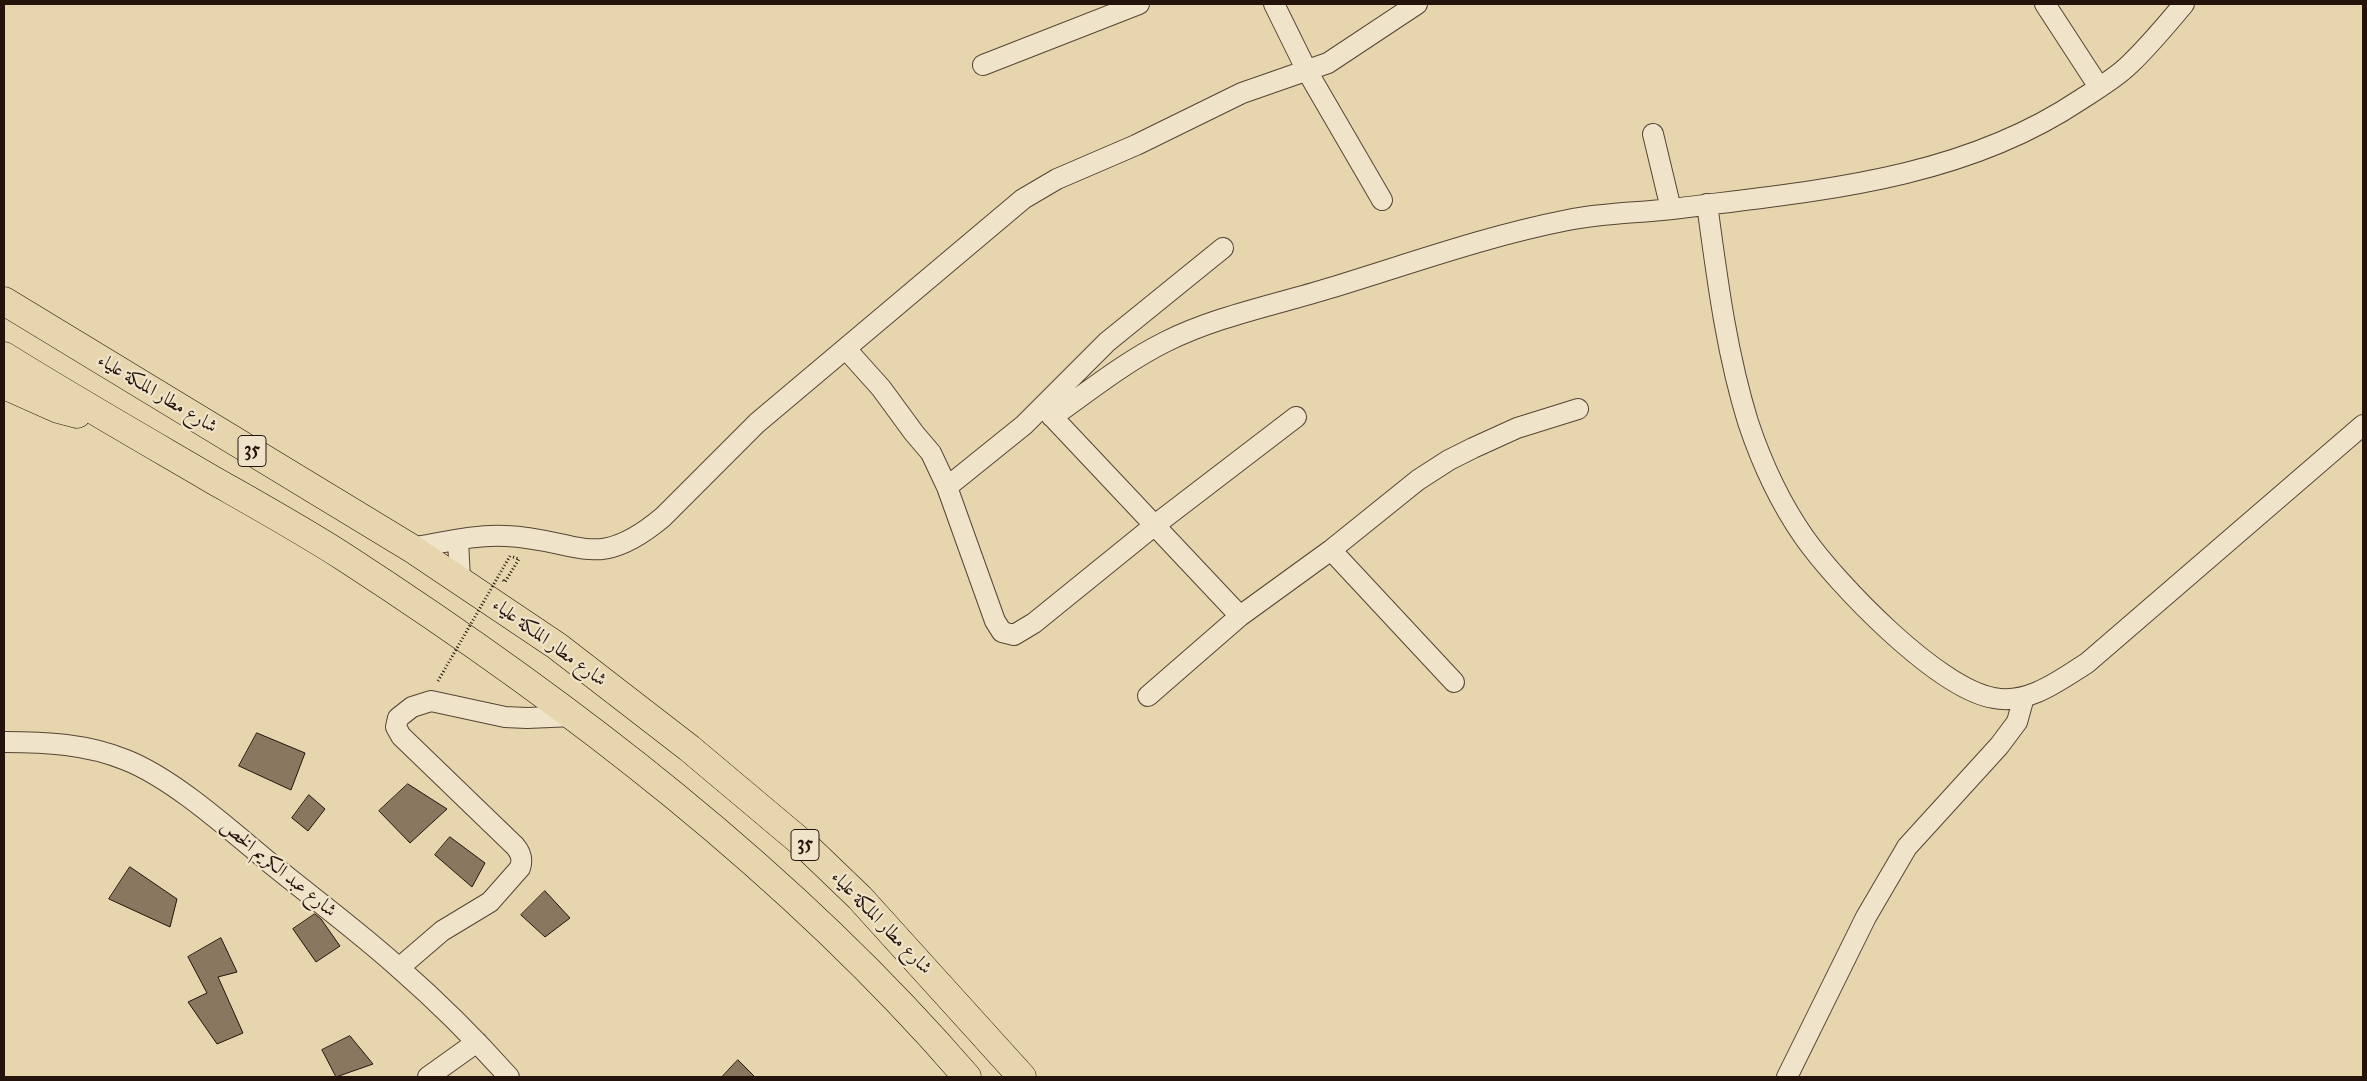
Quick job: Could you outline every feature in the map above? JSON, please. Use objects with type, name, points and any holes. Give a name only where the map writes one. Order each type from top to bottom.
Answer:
[{"type":"highway","name":"شارع مطار الملكة علياء","points":[[4,301],[460,579],[557,646],[640,709],[808,848],[866,905],[1022,1077]]},
{"type":"highway","name":"35","points":[[4,356],[342,556],[532,685],[574,716],[713,829],[848,951],[967,1077]]},
{"type":"highway","name":"35","points":[[4,385],[58,409],[116,424]]},
{"type":"street","points":[[983,65],[1139,4]]},
{"type":"street","points":[[1274,4],[1307,71],[1382,200]]},
{"type":"street","points":[[411,548],[458,540],[506,536],[582,550],[598,550],[623,545],[649,529],[663,517],[750,428],[1005,213],[1039,189],[1242,93],[1328,63],[1417,4]]},
{"type":"street","points":[[2045,4],[2099,87]]},
{"type":"street","points":[[947,487],[1047,412],[1144,354],[1172,339],[1213,322],[1419,261],[1487,238],[1572,219],[1816,191],[1922,171],[1968,156],[2010,139],[2053,118],[2099,87],[2129,65],[2184,4]]},
{"type":"street","points":[[1653,134],[1671,209]]},
{"type":"street","points":[[1708,204],[1720,303],[1734,368],[1749,423],[1772,478],[1803,536],[1854,596],[1928,664],[1965,689],[1995,699],[2024,697],[2049,687],[2086,663],[2363,425]]},
{"type":"street","points":[[1047,412],[1107,342],[1223,248]]},
{"type":"street","points":[[846,349],[882,388],[931,453],[947,487],[995,621],[1002,632],[1008,635],[1018,633],[1034,622],[1155,525],[1296,417]]},
{"type":"street","points":[[1148,696],[1240,616],[1331,550],[1418,480],[1449,460],[1518,428],[1578,409]]},
{"type":"street","points":[[1047,412],[1240,616]]},
{"type":"street","points":[[458,540],[460,579]]},
{"type":"street","points":[[1331,550],[1454,682]]},
{"type":"street","points":[[516,718],[534,698],[532,685]]},
{"type":"street","points":[[1787,1077],[1866,917],[1902,854],[1999,746],[2017,722],[2024,697]]},
{"type":"street","points":[[399,968],[442,931],[490,902],[520,868],[522,862],[521,855],[515,846],[401,736],[396,727],[398,718],[412,707],[431,701],[516,718],[574,716]]},
{"type":"street","name":"شارع عبد الكريم الخص","points":[[4,742],[43,742],[70,745],[126,760],[152,773],[221,823],[399,968],[477,1042],[509,1077]]},
{"type":"street","points":[[428,1077],[477,1042]]},
{"type":"path","points":[[438,681],[510,556],[519,559],[505,582],[494,575]]},
{"type":"building","points":[[257,733],[305,753],[291,790],[239,766]]},
{"type":"building","points":[[408,784],[447,809],[410,843],[379,811]]},
{"type":"building","points":[[309,795],[325,809],[308,831],[292,818]]},
{"type":"building","points":[[450,837],[485,863],[472,887],[435,855]]},
{"type":"building","points":[[130,867],[177,899],[170,927],[109,899]]},
{"type":"building","points":[[545,891],[570,918],[545,937],[521,915]]},
{"type":"building","points":[[315,914],[321,919],[340,946],[316,962],[293,929]]},
{"type":"building","points":[[221,938],[237,972],[218,977],[243,1033],[217,1044],[188,1002],[207,993],[188,957]]},
{"type":"building","points":[[350,1036],[373,1064],[336,1077],[322,1050]]},
{"type":"building","points":[[738,1060],[755,1077],[722,1077]]}]
